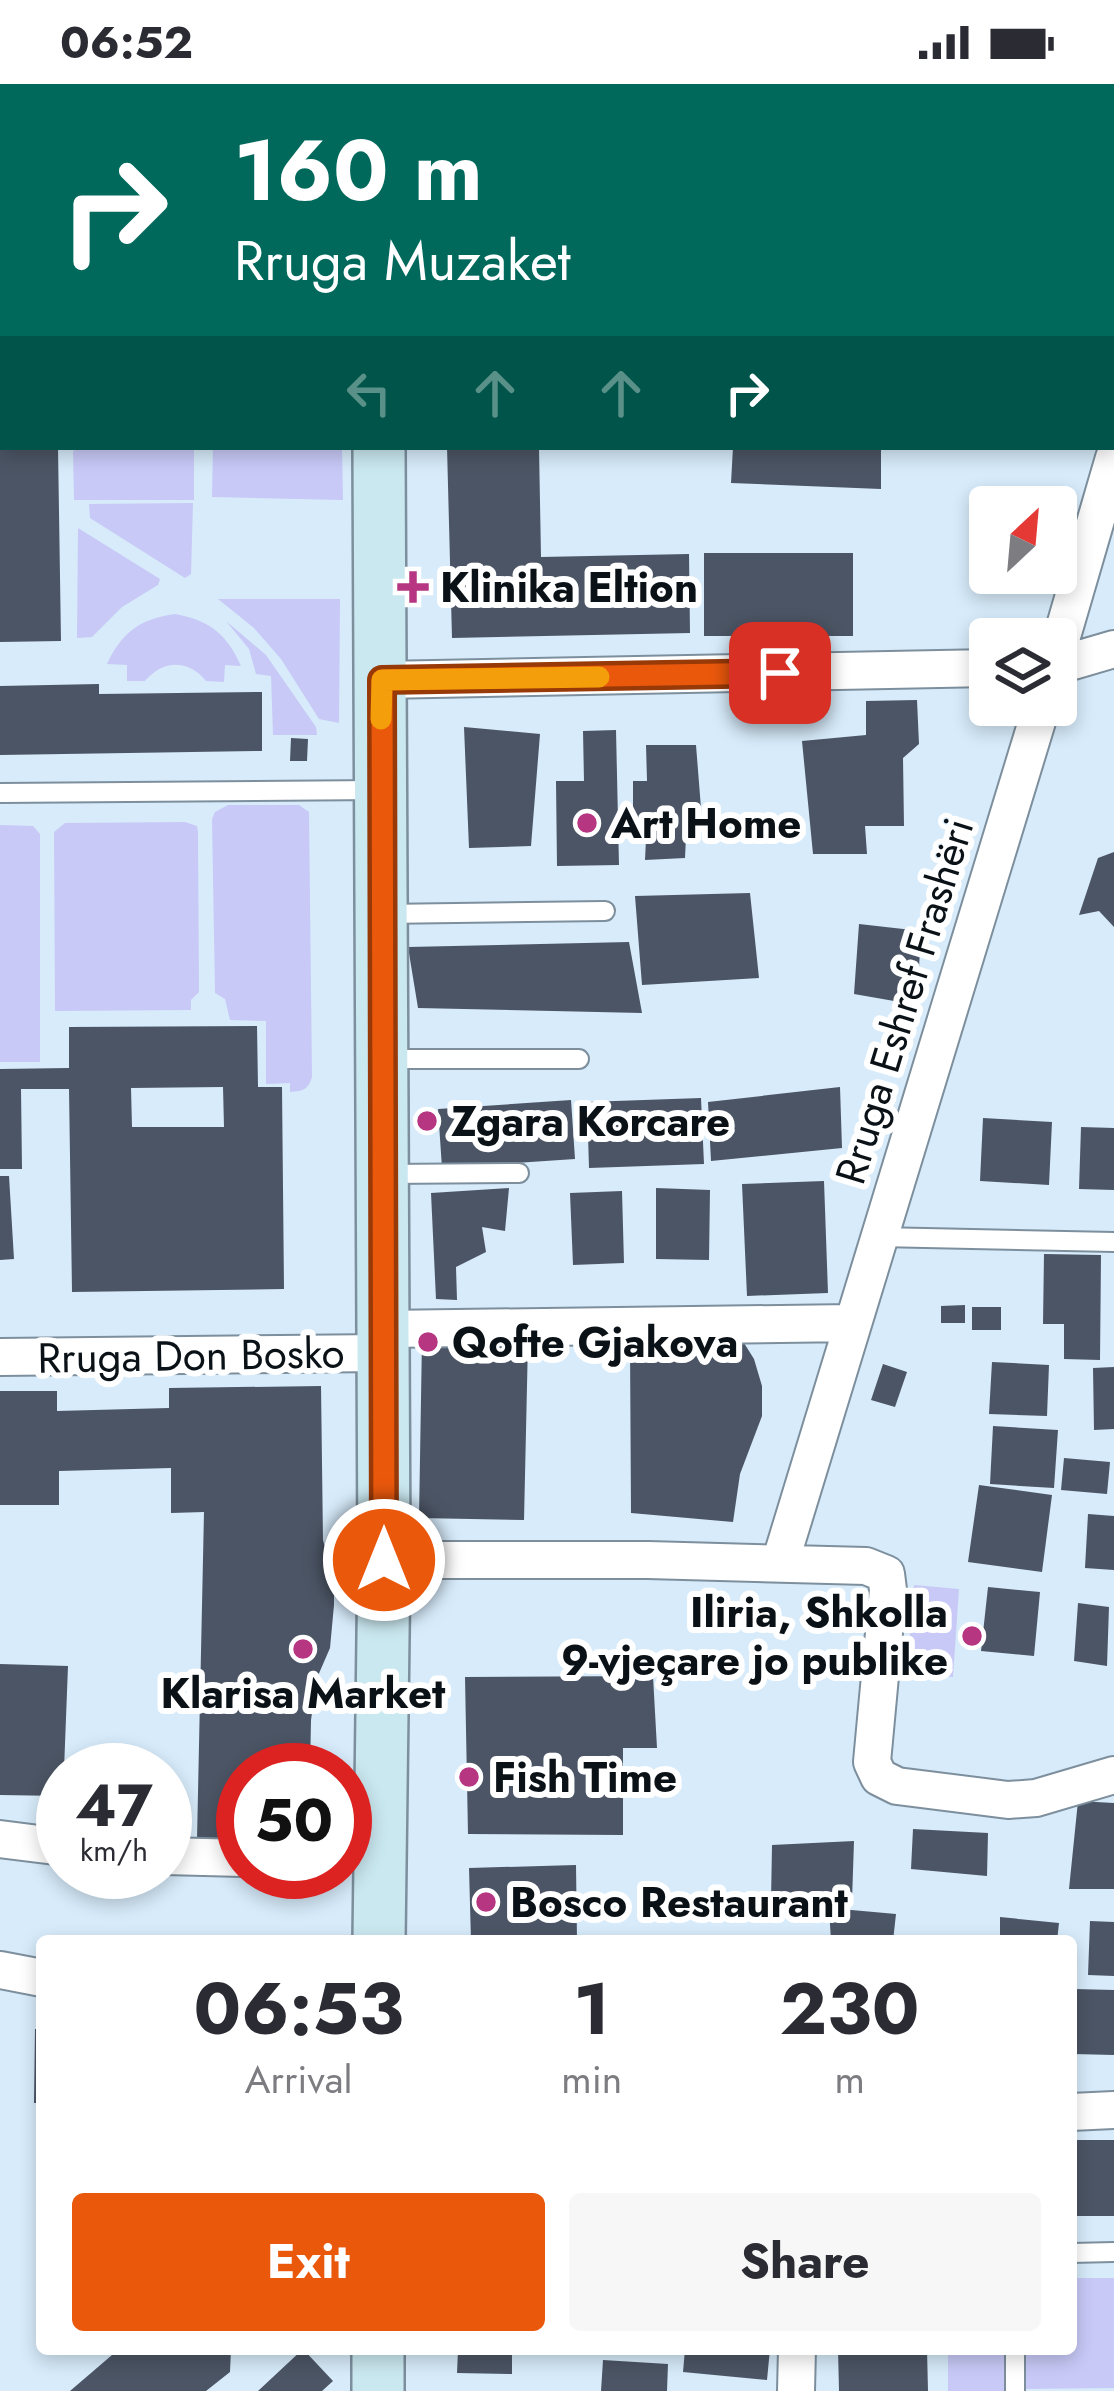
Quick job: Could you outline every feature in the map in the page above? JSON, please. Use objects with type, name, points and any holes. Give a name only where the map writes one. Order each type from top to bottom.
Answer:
[{"type":"main road","name":"Rruga Don Bosko","points":[[371,1743],[384,1560],[380,450]]},
{"type":"main road","name":"Rruga Don Bosko","points":[[370,1899],[378,1935]]},
{"type":"main road","points":[[378,2355],[378,2391]]},
{"type":"street","points":[[1069,618],[1114,458]]},
{"type":"street","points":[[1077,657],[1114,649]]},
{"type":"street","points":[[382,680],[969,668]]},
{"type":"street","name":"Rruga Eshref Frashëri","points":[[780,1563],[1036,726]]},
{"type":"street","points":[[383,1341],[852,1323]]},
{"type":"street","name":"Rruga Don Bosko","points":[[0,1357],[383,1341]]},
{"type":"street","points":[[384,1560],[866,1566],[886,1574],[888,1590],[872,1762],[879,1777],[897,1786],[1008,1800],[1036,1798],[1114,1775]]},
{"type":"street","points":[[0,1839],[36,1844]]},
{"type":"street","points":[[0,1970],[36,1977]]},
{"type":"street","points":[[1077,2112],[1114,2110]]},
{"type":"street","points":[[796,2391],[797,2355]]},
{"type":"lane","points":[[0,793],[382,790]]},
{"type":"lane","points":[[383,914],[605,910]]},
{"type":"lane","points":[[382,1059],[579,1059]]},
{"type":"lane","points":[[382,1174],[519,1173]]},
{"type":"lane","points":[[878,1237],[1114,1242]]},
{"type":"lane","points":[[1077,2253],[1114,2252]]},
{"type":"lane","points":[[1015,2355],[1015,2391]]},
{"type":"shaded area","points":[[194,450],[194,500],[74,500],[73,451]]},
{"type":"shaded area","points":[[213,450],[342,450],[343,500],[212,497]]},
{"type":"shaded area","points":[[193,503],[191,574],[185,578],[90,518],[89,504]]},
{"type":"shaded area","points":[[78,528],[160,579],[92,637],[77,638]]},
{"type":"shaded area","points":[[218,599],[340,599],[339,723],[319,719],[281,659],[254,628]]},
{"type":"shaded area","points":[[175,614],[216,630],[241,666],[225,665],[224,682],[206,681],[176,665],[160,669],[145,681],[127,681],[127,665],[107,664],[133,629]]},
{"type":"shaded area","points":[[226,621],[266,655],[317,735],[273,735],[271,676],[256,674],[249,649]]},
{"type":"shaded area","points":[[228,805],[299,805],[309,812],[312,1077],[302,1090],[290,1092],[290,1083],[266,1084],[266,1021],[230,1020],[225,999],[215,993],[212,819]]},
{"type":"shaded area","points":[[185,822],[197,826],[198,833],[199,992],[191,1000],[191,1010],[55,1011],[54,832],[65,823]]},
{"type":"shaded area","points":[[0,825],[33,826],[40,834],[40,1062],[0,1062]]},
{"type":"shaded area","points":[[914,1585],[959,1589],[953,1677],[907,1673]]},
{"type":"shaded area","points":[[1077,2278],[1114,2278],[1114,2388],[1022,2389],[1022,2355],[1077,2355]]},
{"type":"shaded area","points":[[948,2355],[1006,2355],[1006,2391],[948,2391]]},
{"type":"building","points":[[0,450],[58,450],[61,641],[0,642]]},
{"type":"building","points":[[447,450],[539,450],[541,557],[689,554],[690,633],[452,638]]},
{"type":"building","points":[[733,450],[881,450],[881,489],[731,483]]},
{"type":"building","points":[[704,553],[853,553],[853,636],[704,636]]},
{"type":"building","points":[[99,684],[99,694],[262,692],[262,751],[0,755],[0,686]]},
{"type":"building","points":[[917,700],[919,744],[903,758],[904,826],[865,826],[867,854],[813,854],[802,741],[866,735],[866,701]]},
{"type":"building","points":[[464,727],[540,734],[531,846],[469,848]]},
{"type":"building","name":"Art Home","points":[[616,730],[619,865],[557,866],[556,781],[584,781],[583,731]]},
{"type":"building","points":[[291,738],[308,739],[307,761],[290,761]]},
{"type":"building","points":[[646,745],[696,745],[701,808],[687,816],[685,858],[645,860],[647,818],[633,821],[633,781],[647,781]]},
{"type":"building","points":[[1114,852],[1114,927],[1099,911],[1079,915],[1098,858]]},
{"type":"building","points":[[750,893],[759,978],[642,985],[635,896]]},
{"type":"building","points":[[859,924],[921,931],[917,1005],[854,994]]},
{"type":"building","points":[[629,942],[642,1013],[418,1008],[408,947]]},
{"type":"building","points":[[257,1026],[258,1087],[282,1087],[284,1289],[72,1292],[69,1089],[21,1089],[22,1169],[0,1169],[0,1069],[69,1068],[69,1027]],"holes":[[[223,1087],[224,1127],[132,1127],[131,1088]]]},
{"type":"building","points":[[840,1087],[842,1148],[711,1161],[708,1102]]},
{"type":"building","points":[[701,1098],[704,1164],[589,1168],[587,1102]]},
{"type":"building","points":[[571,1100],[575,1159],[442,1168],[438,1109]]},
{"type":"building","points":[[983,1118],[1052,1122],[1049,1185],[980,1181]]},
{"type":"building","points":[[1081,1127],[1114,1128],[1114,1190],[1079,1189]]},
{"type":"building","points":[[0,1176],[9,1176],[14,1259],[0,1260]]},
{"type":"building","points":[[824,1181],[828,1293],[747,1296],[742,1184]]},
{"type":"building","points":[[509,1188],[505,1231],[482,1227],[486,1252],[456,1267],[457,1300],[436,1299],[431,1193]]},
{"type":"building","points":[[656,1188],[710,1190],[709,1260],[656,1259]]},
{"type":"building","points":[[622,1191],[624,1263],[573,1265],[570,1193]]},
{"type":"building","points":[[1044,1254],[1101,1255],[1100,1360],[1064,1359],[1064,1324],[1043,1324]]},
{"type":"building","points":[[965,1305],[965,1323],[941,1323],[941,1306]]},
{"type":"building","points":[[972,1307],[1001,1307],[1001,1330],[972,1330]]},
{"type":"building","points":[[422,1339],[528,1341],[524,1520],[419,1518]]},
{"type":"building","points":[[744,1343],[762,1386],[762,1416],[740,1474],[733,1522],[631,1513],[630,1346]]},
{"type":"building","points":[[992,1362],[1049,1365],[1047,1416],[989,1414]]},
{"type":"building","points":[[883,1364],[907,1372],[895,1407],[871,1400]]},
{"type":"building","points":[[1114,1367],[1114,1429],[1094,1430],[1093,1368]]},
{"type":"building","points":[[321,1386],[323,1540],[334,1605],[330,1648],[317,1678],[311,1743],[216,1743],[216,1839],[197,1839],[204,1512],[171,1513],[171,1468],[59,1471],[59,1505],[0,1505],[0,1391],[57,1391],[57,1411],[169,1408],[169,1388]]},
{"type":"building","points":[[993,1426],[1058,1430],[1054,1488],[990,1484]]},
{"type":"building","points":[[1064,1458],[1110,1462],[1107,1494],[1061,1490]]},
{"type":"building","points":[[979,1485],[1052,1495],[1042,1572],[968,1562]]},
{"type":"building","points":[[1088,1514],[1114,1516],[1114,1570],[1085,1568]]},
{"type":"building","points":[[988,1587],[1040,1592],[1034,1656],[981,1651]]},
{"type":"building","points":[[1078,1603],[1109,1607],[1107,1666],[1074,1661]]},
{"type":"building","points":[[0,1664],[68,1666],[65,1743],[36,1743],[36,1796],[0,1795]]},
{"type":"building","points":[[653,1676],[657,1748],[623,1748],[623,1835],[468,1834],[465,1677]]},
{"type":"building","points":[[1078,1801],[1114,1803],[1114,1889],[1069,1889]]},
{"type":"building","points":[[913,1829],[988,1833],[987,1876],[911,1869]]},
{"type":"building","points":[[854,1841],[852,1901],[771,1901],[772,1845]]},
{"type":"building","points":[[576,1865],[577,1935],[471,1935],[469,1868]]},
{"type":"building","points":[[829,1908],[896,1914],[894,1935],[831,1935]]},
{"type":"building","points":[[1000,1917],[1059,1923],[1058,1935],[1000,1935]]},
{"type":"building","points":[[1090,1921],[1114,1922],[1114,1976],[1088,1975]]},
{"type":"building","points":[[1077,1989],[1114,1990],[1114,2055],[1077,2054]]},
{"type":"building","points":[[35,2029],[36,2029],[36,2103]]},
{"type":"building","points":[[1077,2140],[1114,2140],[1114,2216],[1077,2216]]},
{"type":"building","points":[[112,2355],[231,2355],[230,2372],[206,2391],[70,2391]]},
{"type":"building","points":[[297,2355],[309,2355],[333,2381],[322,2391],[258,2391]]},
{"type":"building","points":[[458,2355],[512,2355],[512,2374],[457,2373]]},
{"type":"building","points":[[684,2355],[769,2355],[767,2380],[683,2372]]},
{"type":"building","points":[[838,2355],[927,2355],[928,2391],[839,2391]]},
{"type":"building","points":[[603,2360],[668,2364],[667,2391],[601,2391]]},
{"type":"slow traffic","points":[[381,719],[382,680],[599,677]]},
{"type":"place","name":"Klinika Eltion","points":[[413,587]]},
{"type":"place","name":"Art Home","points":[[587,823]]},
{"type":"place","name":"Zgara Korcare","points":[[427,1121]]},
{"type":"place","name":"Qofte Gjakova","points":[[428,1342]]},
{"type":"place","name":"Iliria, Shkolla 9-vjeçare jo publike","points":[[972,1636]]},
{"type":"place","name":"Klarisa Market","points":[[303,1649]]},
{"type":"place","name":"Fish Time","points":[[469,1777]]},
{"type":"place","name":"Bosco Restaurant","points":[[486,1902]]},
{"type":"route","points":[[384,1560],[382,680],[780,673]]}]
